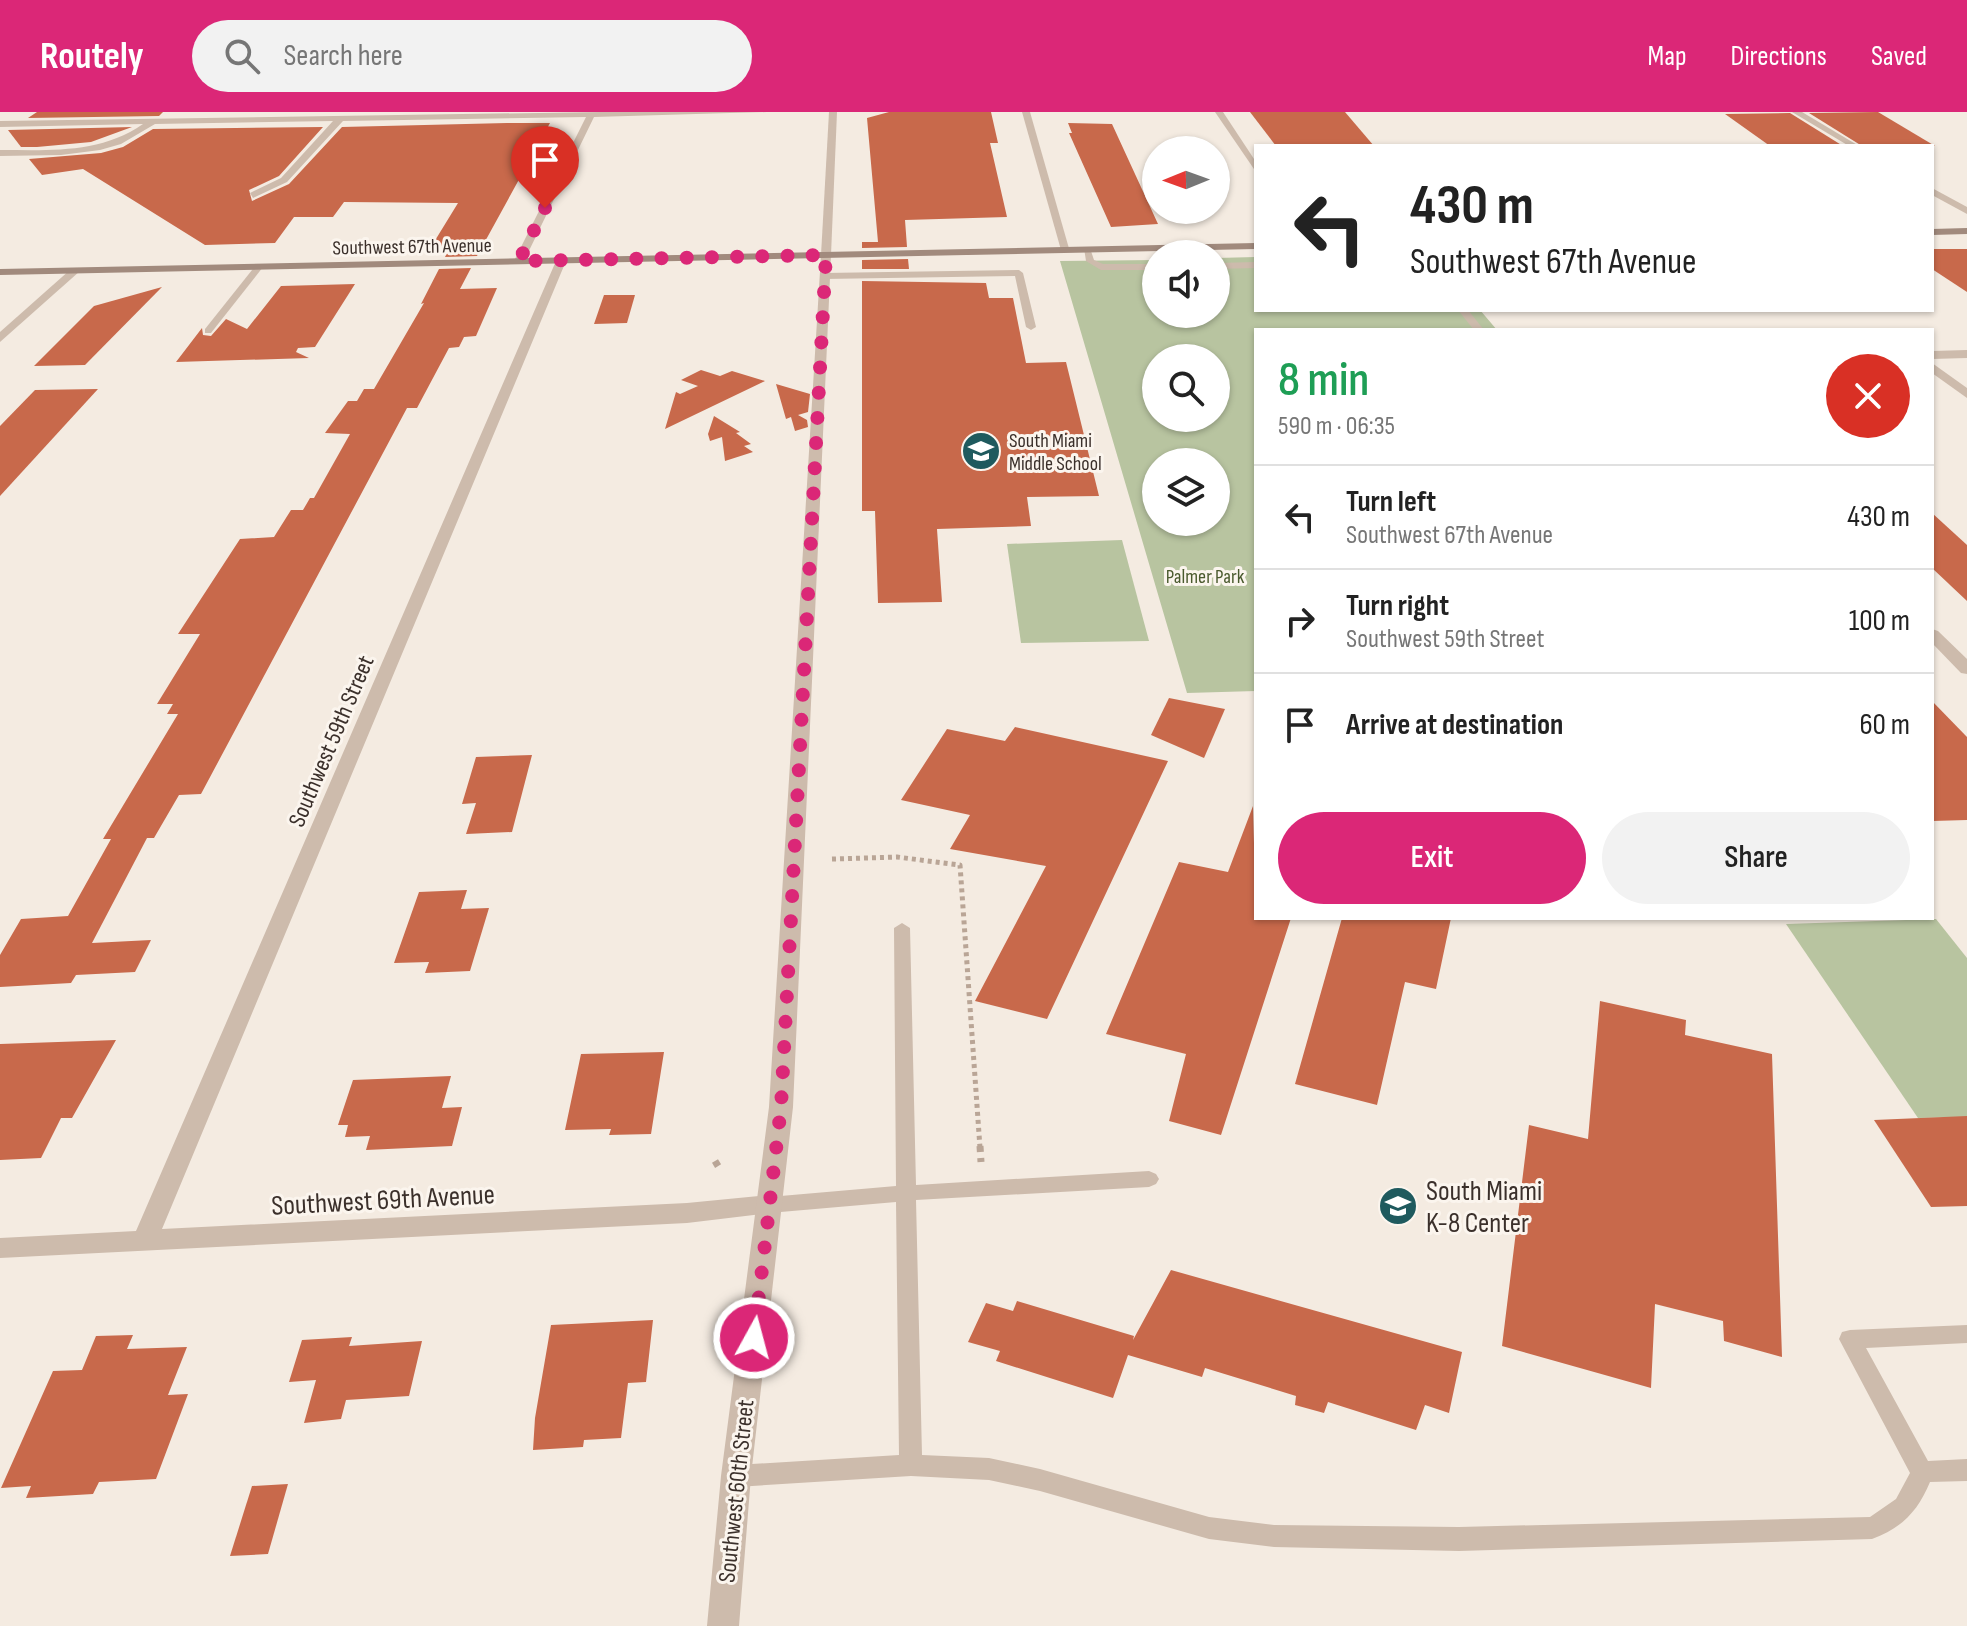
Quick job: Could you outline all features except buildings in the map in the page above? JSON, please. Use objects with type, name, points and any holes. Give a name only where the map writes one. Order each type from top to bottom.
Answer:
[{"type":"main road","points":[[1934,232],[1967,231]]},
{"type":"main road","name":"Southwest 67th Avenue","points":[[0,272],[1254,246]]},
{"type":"street","points":[[0,124],[479,114],[763,112]]},
{"type":"street","name":"Southwest 60th Street","points":[[723,1626],[736,1476],[782,1091],[833,112]]},
{"type":"street","points":[[1026,112],[1066,250]]},
{"type":"street","points":[[1219,112],[1254,166]]},
{"type":"street","points":[[1796,112],[1852,144]]},
{"type":"street","points":[[519,261],[591,115]]},
{"type":"street","points":[[253,195],[284,180],[341,118]]},
{"type":"street","points":[[0,153],[101,149],[126,142],[154,121]]},
{"type":"street","points":[[1934,192],[1967,211]]},
{"type":"street","name":"Southwest 59th Street","points":[[144,1241],[561,261]]},
{"type":"street","points":[[0,338],[75,271]]},
{"type":"street","points":[[1934,355],[1967,354]]},
{"type":"street","points":[[1934,369],[1967,394]]},
{"type":"street","points":[[1934,636],[1967,669]]},
{"type":"street","name":"Southwest 69th Avenue","points":[[0,1248],[687,1213],[769,1205]]},
{"type":"lane","points":[[1087,250],[1090,261],[1101,267],[1142,267]]},
{"type":"lane","points":[[1008,251],[1012,271]]},
{"type":"lane","points":[[1230,266],[1254,265]]},
{"type":"lane","points":[[208,331],[259,267]]},
{"type":"lane","points":[[824,276],[1012,271],[1019,273],[1031,327]]},
{"type":"lane","points":[[1465,312],[1477,328]]},
{"type":"lane","points":[[902,928],[911,1465]]},
{"type":"lane","points":[[769,1205],[906,1193],[1149,1179]]},
{"type":"lane","points":[[736,1476],[911,1465],[989,1469],[1040,1480],[1209,1528],[1347,1540],[1872,1528],[1894,1517],[1914,1497],[1922,1472],[1850,1339],[1967,1334]]},
{"type":"lane","points":[[1922,1472],[1967,1470]]},
{"type":"path","points":[[832,859],[897,857],[960,865],[981,1163]]},
{"type":"path","points":[[715,1161],[721,1171]]},
{"type":"green space","name":"Palmer Park","points":[[1254,257],[1254,312],[1482,312],[1495,328],[1254,328],[1254,691],[1187,693],[1060,261],[1142,260],[1142,328],[1230,328],[1230,258]]},
{"type":"green space","points":[[1122,540],[1149,641],[1021,643],[1007,544]]},
{"type":"green space","points":[[1934,919],[1967,958],[1967,1117],[1918,1118],[1786,924]]},
{"type":"place","name":"South Miami Middle School","points":[[981,451]]},
{"type":"place","name":"South Miami K-8 Center","points":[[1398,1206]]},
{"type":"route","points":[[545,208],[519,261],[826,255],[781,1107],[754,1338]]}]
